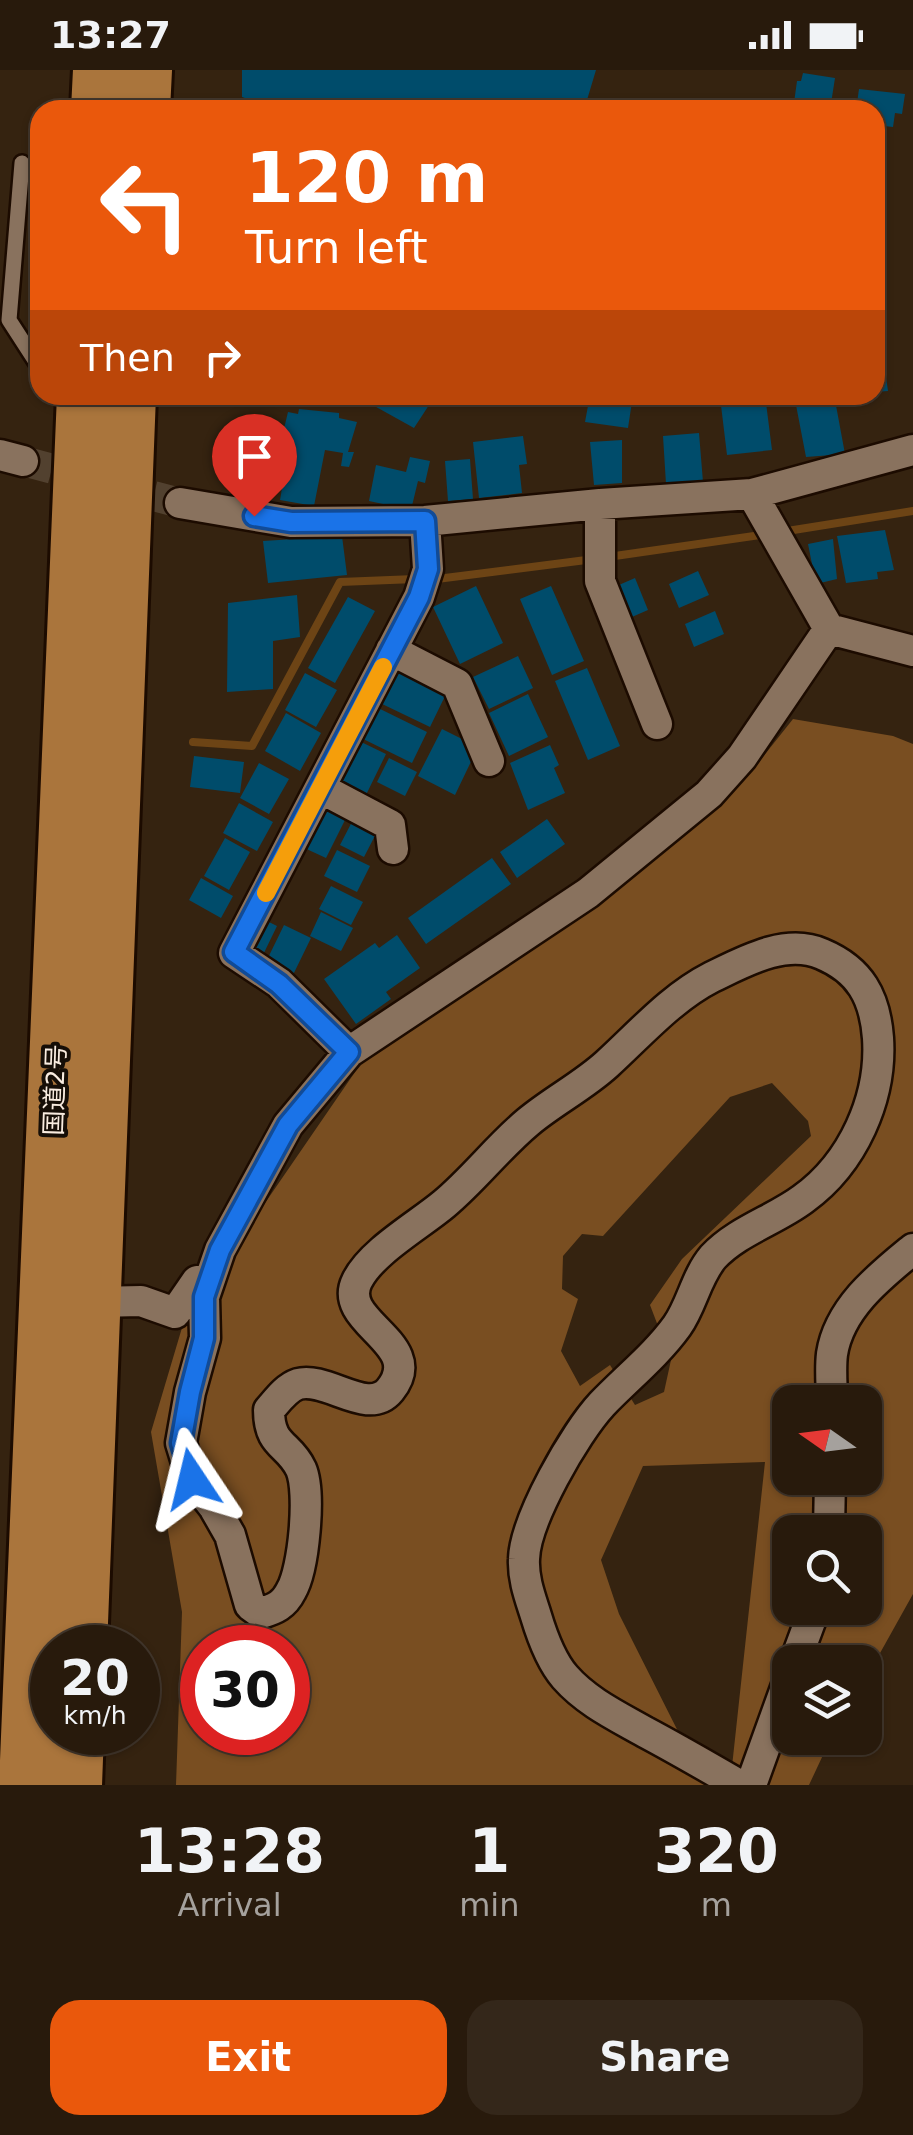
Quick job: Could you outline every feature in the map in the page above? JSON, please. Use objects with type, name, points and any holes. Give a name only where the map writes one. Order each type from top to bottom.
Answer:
[{"type":"highway","points":[[72,100],[73,70]]},
{"type":"highway","points":[[98,100],[99,70]]},
{"type":"highway","points":[[144,100],[146,70]]},
{"type":"highway","points":[[174,100],[176,70]]},
{"type":"highway","points":[[56,1073],[49,637],[59,405]]},
{"type":"highway","name":"国道2号","points":[[25,1785],[84,405]]},
{"type":"highway","name":"国道2号","points":[[83,1625],[130,405]]},
{"type":"highway","points":[[114,752],[140,689],[159,405]]},
{"type":"highway","points":[[76,1785],[77,1755]]},
{"type":"street","points":[[180,504],[291,522],[425,521],[752,494],[913,450]]},
{"type":"street","points":[[752,494],[829,629],[913,652]]},
{"type":"street","points":[[600,504],[600,581],[657,724]]},
{"type":"street","points":[[349,1052],[279,984],[234,952],[424,581],[425,521]]},
{"type":"street","points":[[739,1785],[584,1698],[560,1672],[540,1632],[524,1576],[524,1550],[528,1528],[584,1426],[678,1324],[707,1264],[722,1247],[805,1198],[838,1166],[857,1134],[873,1100],[880,1065],[877,1027],[865,986],[847,966],[815,950],[786,947],[691,988],[602,1069],[541,1111],[449,1200],[375,1259],[357,1280],[353,1296],[358,1310],[392,1345],[398,1364],[396,1380],[386,1396],[373,1400],[313,1384],[298,1384],[269,1410],[269,1428],[300,1466],[307,1492],[293,1590],[278,1608],[261,1613],[250,1605],[230,1535],[192,1479],[181,1443],[204,1338],[204,1297],[210,1279],[220,1250],[288,1125],[349,1052],[588,892],[709,794],[742,756],[829,629]]},
{"type":"street","points":[[391,650],[457,684],[489,761]]},
{"type":"street","points":[[320,788],[390,826],[393,848]]},
{"type":"street","points":[[832,1385],[832,1352],[842,1326],[867,1288],[913,1248]]},
{"type":"street","points":[[96,1302],[140,1301],[176,1313],[197,1280],[210,1279]]},
{"type":"street","points":[[751,1785],[772,1727]]},
{"type":"lane","points":[[22,163],[9,320],[30,353]]},
{"type":"shaded area","points":[[793,719],[893,736],[913,744],[913,1594],[882,1650],[882,1645],[772,1645],[772,1755],[823,1755],[809,1785],[730,1785],[765,1462],[643,1466],[601,1560],[619,1614],[705,1785],[176,1785],[180,1670],[180,1755],[310,1755],[310,1625],[182,1625],[151,1432],[184,1321],[366,1056],[582,905],[746,778]],"holes":[[[772,1083],[808,1121],[811,1136],[682,1259],[650,1305],[671,1360],[664,1392],[635,1405],[610,1365],[580,1386],[561,1351],[578,1299],[562,1289],[563,1256],[582,1234],[603,1236],[730,1097]]]},
{"type":"building","points":[[242,70],[596,70],[587,100],[242,97]]},
{"type":"building","points":[[803,73],[835,78],[832,100],[794,100],[797,81],[801,81]]},
{"type":"building","points":[[859,89],[905,94],[902,114],[895,113],[893,127],[885,126],[885,100],[857,100]]},
{"type":"building","points":[[373,405],[429,405],[414,428]]},
{"type":"building","points":[[588,405],[631,405],[628,428],[585,422]]},
{"type":"building","points":[[721,405],[766,405],[772,450],[727,455]]},
{"type":"building","points":[[796,405],[836,405],[845,454],[806,457]]},
{"type":"building","points":[[299,409],[339,413],[339,418],[357,422],[348,452],[354,452],[349,467],[341,466],[343,453],[325,450],[314,506],[280,500],[286,465],[249,466],[255,445],[280,445],[288,412],[298,414]]},
{"type":"building","points":[[699,433],[703,482],[666,484],[663,436]]},
{"type":"building","points":[[523,436],[527,464],[519,465],[522,493],[479,498],[473,442]]},
{"type":"building","points":[[622,440],[622,483],[594,485],[590,442]]},
{"type":"building","points":[[410,457],[430,461],[425,483],[418,481],[411,510],[369,501],[376,465],[406,472]]},
{"type":"building","points":[[470,459],[473,499],[448,501],[445,461]]},
{"type":"building","points":[[885,530],[894,570],[877,572],[878,579],[846,583],[837,536]]},
{"type":"building","points":[[342,536],[347,575],[268,583],[263,541]]},
{"type":"building","points":[[833,539],[837,579],[816,584],[808,544]]},
{"type":"building","points":[[698,571],[709,595],[679,608],[669,584]]},
{"type":"building","points":[[635,578],[648,610],[625,620],[612,588]]},
{"type":"building","points":[[476,586],[503,643],[460,664],[433,607]]},
{"type":"building","points":[[551,586],[584,661],[552,675],[520,599]]},
{"type":"building","points":[[297,595],[300,637],[273,641],[273,689],[227,692],[228,603]]},
{"type":"building","points":[[348,597],[375,611],[335,683],[308,668]]},
{"type":"building","points":[[715,611],[724,634],[694,647],[685,624]]},
{"type":"building","points":[[518,656],[533,688],[489,709],[473,677]]},
{"type":"building","points":[[398,667],[447,692],[430,727],[380,703]]},
{"type":"building","points":[[587,668],[620,746],[588,760],[555,681]]},
{"type":"building","points":[[305,673],[337,690],[316,727],[285,710]]},
{"type":"building","points":[[528,694],[548,737],[509,756],[489,713]]},
{"type":"building","points":[[370,704],[427,732],[412,763],[355,735]]},
{"type":"building","points":[[286,713],[321,733],[300,771],[265,751]]},
{"type":"building","points":[[442,729],[478,747],[455,795],[418,776]]},
{"type":"building","points":[[357,740],[386,754],[365,797],[336,782]]},
{"type":"building","points":[[550,745],[559,765],[554,768],[565,793],[528,810],[510,763]]},
{"type":"building","points":[[194,756],[244,762],[240,793],[190,787]]},
{"type":"building","points":[[389,758],[417,772],[405,796],[377,782]]},
{"type":"building","points":[[259,763],[289,779],[269,814],[240,798]]},
{"type":"building","points":[[239,803],[273,822],[257,851],[223,833]]},
{"type":"building","points":[[321,805],[346,818],[326,858],[300,846]]},
{"type":"building","points":[[355,816],[379,828],[364,857],[340,845]]},
{"type":"building","points":[[547,819],[565,844],[517,878],[500,852]]},
{"type":"building","points":[[225,838],[250,852],[229,890],[204,876]]},
{"type":"building","points":[[337,850],[370,866],[357,892],[324,876]]},
{"type":"building","points":[[492,858],[511,884],[426,944],[408,918]]},
{"type":"building","points":[[201,878],[233,896],[221,918],[189,900]]},
{"type":"building","points":[[331,886],[363,902],[351,925],[319,909]]},
{"type":"building","points":[[321,912],[353,928],[341,951],[310,936]]},
{"type":"building","points":[[263,919],[277,926],[261,959],[246,952]]},
{"type":"building","points":[[284,925],[311,938],[291,979],[264,966]]},
{"type":"building","points":[[397,935],[420,968],[386,992],[391,999],[356,1024],[324,979],[375,943],[379,948]]},
{"type":"waterway","points":[[781,532],[913,511]]},
{"type":"waterway","points":[[608,557],[767,534]]},
{"type":"waterway","points":[[429,580],[594,559]]},
{"type":"waterway","points":[[193,742],[252,746],[340,582],[415,579]]},
{"type":"tunnel","points":[[23,461],[180,503]]},
{"type":"slow traffic","points":[[266,893],[383,667]]},
{"type":"route","points":[[192,1479],[181,1443],[204,1338],[204,1297],[220,1250],[288,1125],[349,1052],[279,984],[234,952],[419,597],[428,569],[425,521],[291,522],[254,516]]}]
